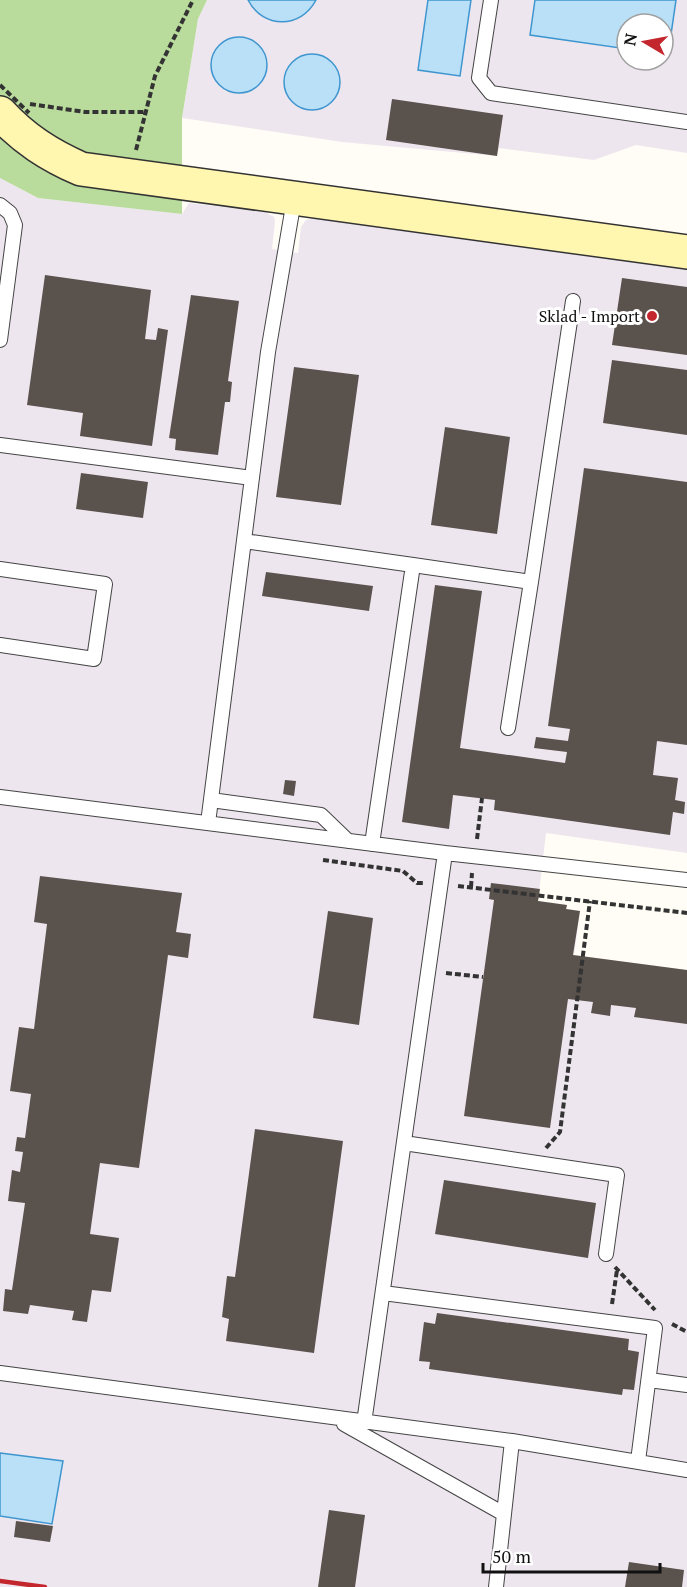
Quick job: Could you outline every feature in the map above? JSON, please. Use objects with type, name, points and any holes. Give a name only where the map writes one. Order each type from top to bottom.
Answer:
[{"type":"street","points":[[13,109],[17,132],[47,154],[81,169],[131,164],[294,200],[687,252]]},
{"type":"lane","points":[[491,0],[479,78],[491,93],[687,122]]},
{"type":"lane","points":[[208,824],[268,352],[294,200]]},
{"type":"lane","points":[[0,205],[10,213],[15,225],[0,340]]},
{"type":"lane","points":[[508,728],[573,301]]},
{"type":"lane","points":[[0,445],[252,478]]},
{"type":"lane","points":[[244,541],[531,582]]},
{"type":"lane","points":[[372,844],[413,565]]},
{"type":"lane","points":[[0,568],[105,584],[94,659],[0,645]]},
{"type":"lane","points":[[0,797],[445,853],[687,880]]},
{"type":"lane","points":[[211,800],[321,815],[348,841]]},
{"type":"lane","points":[[364,1423],[445,853]]},
{"type":"lane","points":[[404,1143],[617,1175],[606,1254]]},
{"type":"lane","points":[[382,1293],[655,1328],[638,1461]]},
{"type":"lane","points":[[0,1373],[512,1441],[687,1470]]},
{"type":"lane","points":[[649,1380],[687,1385]]},
{"type":"lane","points":[[335,1419],[504,1514]]},
{"type":"lane","points":[[496,1587],[512,1441]]},
{"type":"path","points":[[131,164],[155,76],[193,0]]},
{"type":"path","points":[[0,85],[13,109],[146,112]]},
{"type":"path","points":[[323,860],[403,871],[417,883],[687,913]]},
{"type":"path","points":[[532,1162],[560,1132],[590,901]]},
{"type":"path","points":[[606,1254],[617,1269],[657,1311]]},
{"type":"path","points":[[609,1322],[617,1269]]},
{"type":"path","points":[[664,1320],[687,1332]]},
{"type":"shaded area","points":[[207,0],[687,0],[687,153],[636,145],[594,160],[499,148],[497,156],[342,142],[182,118],[198,19]]},
{"type":"shaded area","points":[[0,178],[38,198],[182,214],[189,203],[265,212],[274,217],[275,221],[272,249],[298,253],[301,227],[306,220],[316,218],[687,267],[687,853],[546,833],[538,901],[567,905],[567,909],[580,911],[574,955],[687,970],[687,1587],[0,1587]]},
{"type":"green space","points":[[0,0],[207,0],[198,19],[182,118],[182,214],[38,198],[0,178]]},
{"type":"water","points":[[248,0],[316,0],[301,16],[282,22],[263,16]]},
{"type":"water","points":[[428,0],[471,0],[460,76],[418,70]]},
{"type":"water","points":[[535,0],[676,0],[674,12],[615,12],[615,47],[530,35]]},
{"type":"water","points":[[233,37],[245,37],[255,41],[263,49],[267,65],[263,81],[255,89],[245,93],[233,93],[223,89],[215,81],[211,71],[211,59],[215,49],[223,41]]},
{"type":"water","points":[[306,54],[318,54],[328,58],[336,66],[340,82],[336,98],[328,106],[318,110],[306,110],[296,106],[288,98],[284,88],[284,76],[288,66],[296,58]]},
{"type":"water","points":[[0,1453],[63,1461],[52,1524],[0,1516]]},
{"type":"building","points":[[392,99],[503,115],[497,156],[386,140]]},
{"type":"building","points":[[45,275],[151,290],[145,339],[156,340],[158,328],[168,330],[152,446],[80,436],[83,413],[27,405]]},
{"type":"building","name":"Sklad - Import","points":[[622,278],[687,287],[687,355],[612,345]]},
{"type":"building","points":[[191,295],[239,301],[228,381],[232,382],[230,402],[225,402],[218,455],[175,450],[176,439],[169,438]]},
{"type":"building","points":[[612,360],[687,370],[687,435],[603,423]]},
{"type":"building","points":[[294,367],[359,375],[341,505],[276,497]]},
{"type":"building","points":[[445,427],[510,437],[497,534],[431,525]]},
{"type":"building","points":[[584,468],[687,482],[687,745],[657,741],[653,775],[678,778],[675,800],[685,802],[684,814],[673,812],[670,835],[494,810],[495,800],[453,795],[449,829],[402,822],[435,585],[482,591],[460,748],[565,763],[567,752],[534,748],[536,737],[568,741],[570,729],[548,726]]},
{"type":"building","points":[[81,473],[148,482],[143,518],[76,509]]},
{"type":"building","points":[[266,572],[373,586],[369,611],[262,596]]},
{"type":"building","points":[[285,780],[296,781],[294,796],[283,794]]},
{"type":"building","points":[[40,876],[182,893],[176,932],[191,934],[188,958],[168,955],[139,1168],[100,1163],[90,1234],[119,1238],[111,1292],[92,1290],[87,1322],[72,1320],[74,1311],[30,1305],[28,1314],[3,1311],[5,1289],[12,1290],[25,1203],[8,1201],[12,1170],[20,1172],[23,1152],[15,1151],[17,1137],[25,1138],[31,1094],[10,1091],[19,1027],[34,1029],[47,924],[34,922]]},
{"type":"building","points":[[491,883],[540,889],[538,901],[567,905],[566,909],[580,911],[573,955],[687,970],[687,1024],[634,1017],[636,1008],[611,1005],[610,1016],[591,1013],[593,1002],[568,999],[550,1128],[464,1116],[494,900],[489,899]]},
{"type":"building","points":[[328,911],[373,918],[359,1025],[313,1018]]},
{"type":"building","points":[[255,1129],[343,1141],[314,1353],[226,1341],[229,1319],[222,1317],[227,1276],[235,1277]]},
{"type":"building","points":[[444,1180],[596,1203],[588,1258],[435,1234]]},
{"type":"building","points":[[437,1313],[629,1339],[628,1350],[639,1352],[634,1390],[623,1389],[622,1395],[429,1369],[430,1362],[419,1361],[424,1322],[435,1324]]},
{"type":"building","points":[[329,1510],[365,1515],[355,1587],[318,1587]]},
{"type":"building","points":[[16,1521],[53,1526],[50,1542],[14,1537]]},
{"type":"building","points":[[629,1562],[684,1570],[682,1587],[625,1587]]},
{"type":"railway","points":[[0,1581],[45,1587]]},
{"type":"place","name":"Sklad - Import","points":[[652,316]]}]
